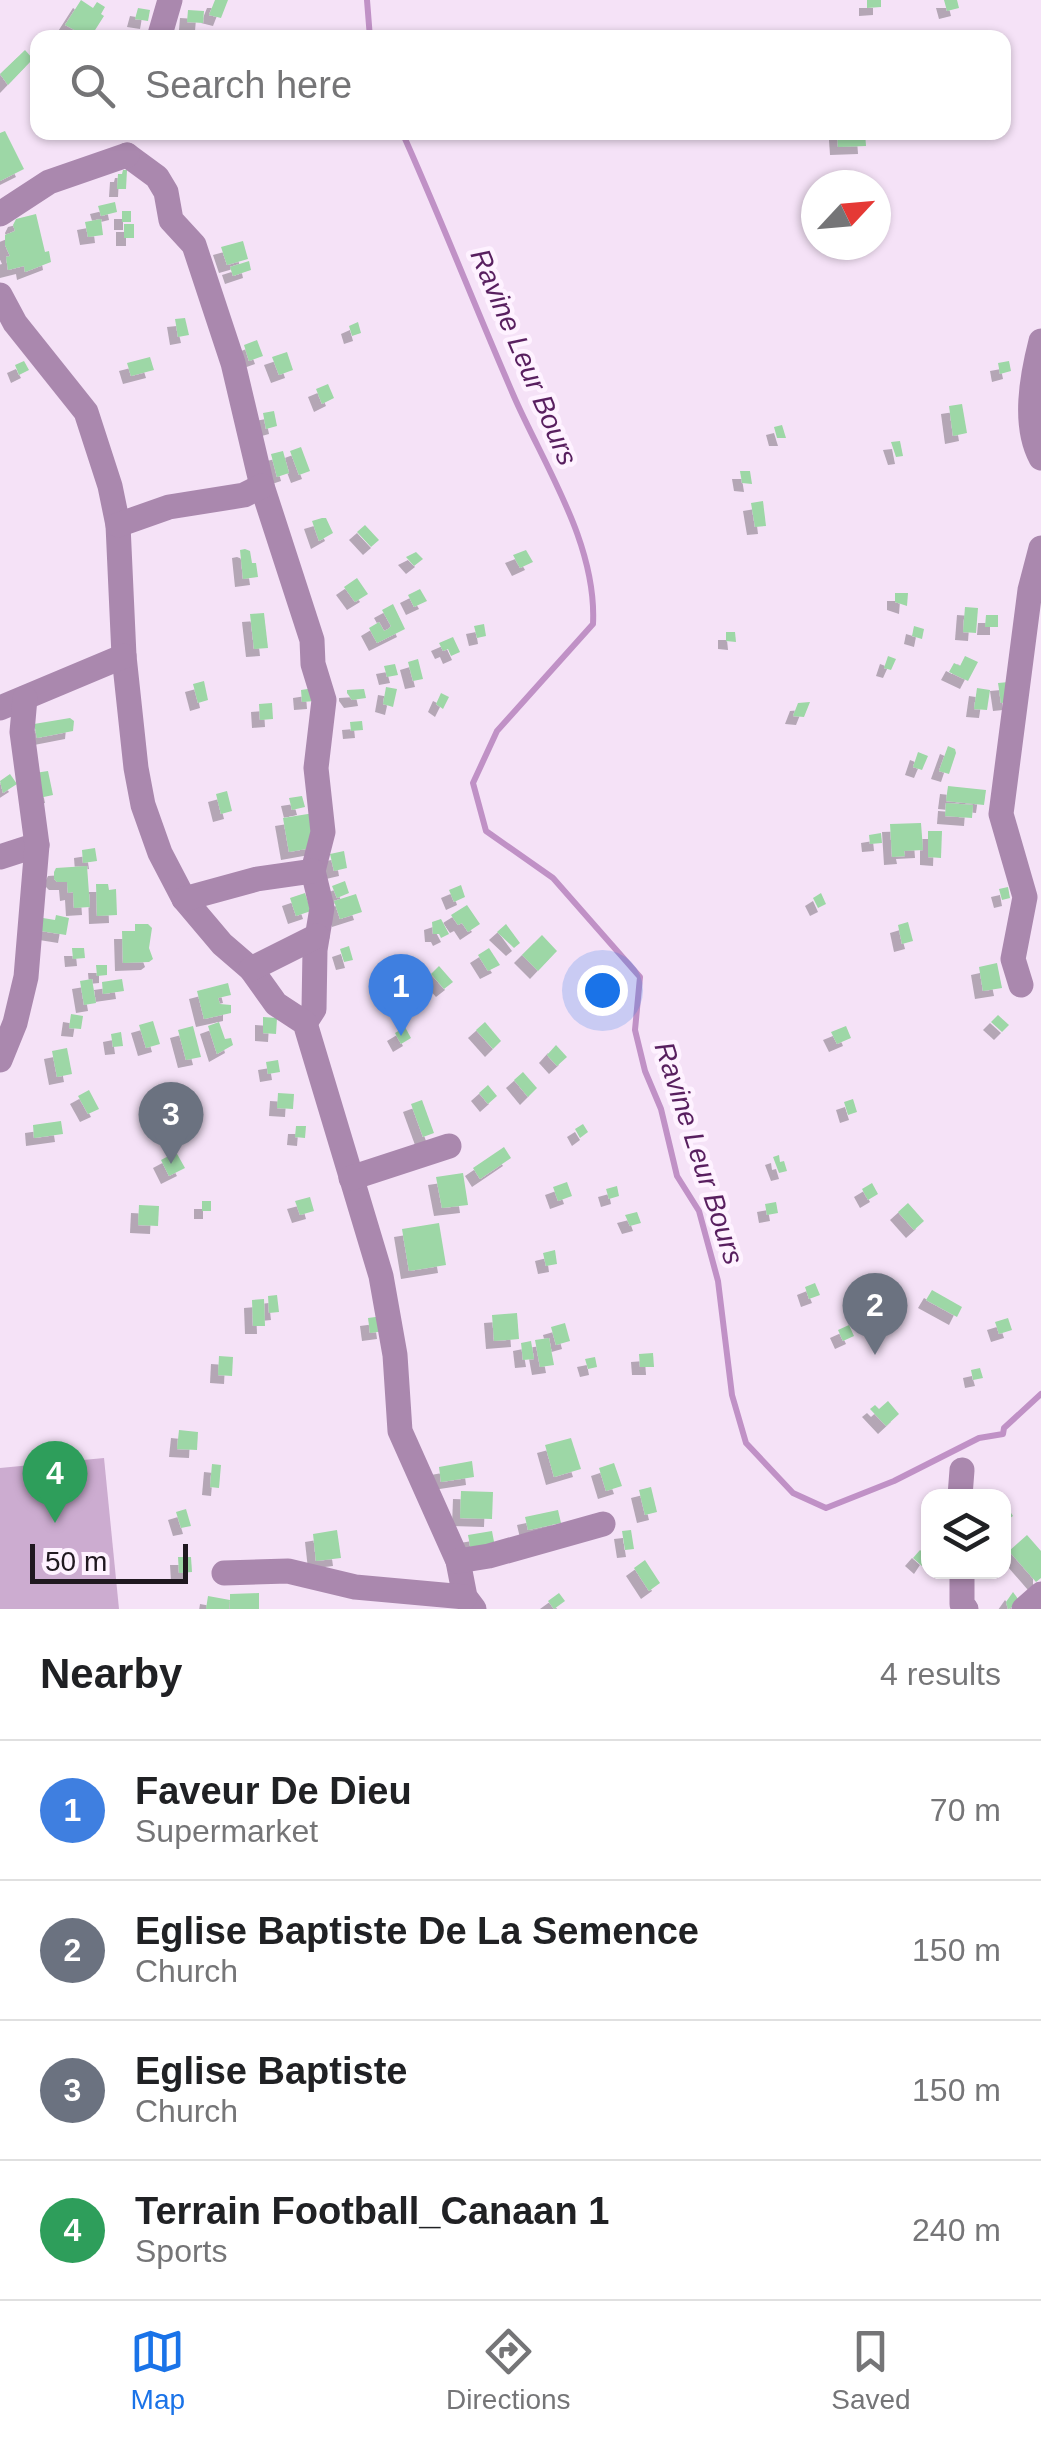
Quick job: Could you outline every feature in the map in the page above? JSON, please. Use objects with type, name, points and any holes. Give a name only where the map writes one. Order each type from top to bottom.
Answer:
[{"type":"street","points":[[162,30],[170,0]]},
{"type":"street","points":[[0,214],[49,182],[130,144],[166,192],[171,220],[194,244],[233,363],[262,486],[306,614],[324,700],[316,768],[322,832],[313,871],[322,908],[314,1009],[304,1023]]},
{"type":"street","points":[[0,295],[16,324],[86,412],[118,525],[124,656],[143,805],[160,854],[184,899],[222,944],[251,969],[276,1004],[304,1023],[380,1276],[395,1356],[400,1431],[458,1562],[470,1603],[355,1587],[288,1571],[224,1573]]},
{"type":"street","points":[[1041,340],[1033,371],[1032,441],[1041,458]]},
{"type":"street","points":[[118,525],[169,506],[244,495],[262,486]]},
{"type":"street","points":[[1020,984],[1013,959],[1025,897],[1001,814],[1030,590],[1041,548]]},
{"type":"street","points":[[0,708],[124,656]]},
{"type":"street","points":[[0,1060],[16,1023],[26,977],[36,844],[22,732],[25,698]]},
{"type":"street","points":[[0,857],[36,844]]},
{"type":"street","points":[[184,899],[256,878],[313,871]]},
{"type":"street","points":[[251,969],[318,936]]},
{"type":"street","points":[[351,1178],[449,1146]]},
{"type":"street","points":[[961,1489],[962,1470]]},
{"type":"street","points":[[458,1562],[603,1524]]},
{"type":"street","points":[[962,1579],[962,1604],[966,1609]]},
{"type":"street","points":[[1024,1609],[1041,1594]]},
{"type":"shaded area","points":[[104,1458],[119,1609],[0,1609],[0,1468]]},
{"type":"building","points":[[81,0],[93,8],[97,2],[105,7],[95,30],[75,30],[65,25]]},
{"type":"building","points":[[215,0],[228,0],[221,18],[209,15]]},
{"type":"building","points":[[867,0],[881,0],[881,7],[867,8]]},
{"type":"building","points":[[944,0],[957,0],[959,8],[947,11]]},
{"type":"building","points":[[138,8],[150,10],[148,21],[135,19]]},
{"type":"building","points":[[188,10],[204,11],[203,23],[187,22]]},
{"type":"building","points":[[25,50],[30,56],[30,62],[8,85],[0,74]]},
{"type":"building","points":[[5,131],[24,169],[0,181],[0,133]]},
{"type":"building","points":[[838,140],[866,140],[866,146],[838,147]]},
{"type":"building","points":[[127,170],[126,189],[117,189],[118,174]]},
{"type":"building","points":[[115,202],[117,212],[101,216],[98,206]]},
{"type":"building","points":[[122,211],[131,211],[131,222],[122,222]]},
{"type":"building","points":[[36,214],[51,262],[25,272],[24,266],[8,270],[6,257],[10,256],[5,235],[15,231],[16,219]]},
{"type":"building","points":[[101,219],[103,235],[88,237],[85,222]]},
{"type":"building","points":[[124,224],[134,224],[134,238],[124,238]]},
{"type":"building","points":[[243,241],[248,259],[227,265],[221,247]]},
{"type":"building","points":[[249,261],[251,270],[233,276],[230,267]]},
{"type":"building","points":[[185,318],[189,335],[178,337],[175,319]]},
{"type":"building","points":[[358,322],[361,333],[352,336],[349,326]]},
{"type":"building","points":[[257,340],[263,356],[249,361],[244,345]]},
{"type":"building","points":[[287,352],[293,370],[279,375],[272,357]]},
{"type":"building","points":[[150,357],[154,370],[131,376],[127,363]]},
{"type":"building","points":[[24,361],[29,370],[19,375],[15,365]]},
{"type":"building","points":[[1009,361],[1011,371],[1000,374],[998,363]]},
{"type":"building","points":[[328,384],[334,398],[322,404],[316,389]]},
{"type":"building","points":[[962,404],[967,433],[953,436],[949,406]]},
{"type":"building","points":[[274,411],[277,426],[266,429],[263,413]]},
{"type":"building","points":[[782,425],[786,438],[777,438],[774,427]]},
{"type":"building","points":[[900,441],[903,456],[896,457],[891,442]]},
{"type":"building","points":[[301,447],[310,471],[299,475],[290,451]]},
{"type":"building","points":[[283,451],[289,473],[277,477],[271,454]]},
{"type":"building","points":[[740,471],[750,471],[752,484],[742,483]]},
{"type":"building","points":[[763,501],[766,526],[755,527],[751,503]]},
{"type":"building","points":[[326,518],[333,533],[319,541],[312,521]]},
{"type":"building","points":[[365,525],[379,540],[371,547],[357,532]]},
{"type":"building","points":[[240,550],[250,551],[252,563],[256,563],[258,577],[243,579]]},
{"type":"building","points":[[526,550],[533,562],[520,568],[513,555]]},
{"type":"building","points":[[416,552],[423,559],[414,566],[406,557]]},
{"type":"building","points":[[357,578],[368,594],[355,602],[344,587]]},
{"type":"building","points":[[420,589],[427,601],[414,607],[408,595]]},
{"type":"building","points":[[895,593],[908,593],[907,606],[895,602]]},
{"type":"building","points":[[393,604],[405,629],[377,643],[369,628],[379,622],[384,631],[391,626],[382,610]]},
{"type":"building","points":[[965,607],[978,608],[976,633],[963,632]]},
{"type":"building","points":[[264,613],[268,648],[254,649],[250,614]]},
{"type":"building","points":[[986,615],[998,615],[998,627],[985,627]]},
{"type":"building","points":[[484,624],[486,636],[477,638],[474,626]]},
{"type":"building","points":[[914,626],[924,629],[922,639],[912,636]]},
{"type":"building","points":[[726,632],[735,632],[736,642],[726,641]]},
{"type":"building","points":[[453,637],[460,652],[451,656],[439,643]]},
{"type":"building","points":[[888,656],[896,659],[891,670],[884,668]]},
{"type":"building","points":[[965,656],[978,662],[968,681],[949,672],[954,663],[960,666]]},
{"type":"building","points":[[418,659],[423,679],[413,681],[408,662]]},
{"type":"building","points":[[395,664],[398,675],[387,677],[384,666]]},
{"type":"building","points":[[204,681],[208,700],[198,703],[193,684]]},
{"type":"building","points":[[1009,682],[1011,702],[1001,703],[998,683]]},
{"type":"building","points":[[386,687],[397,689],[393,707],[383,704]]},
{"type":"building","points":[[314,688],[315,701],[302,702],[301,690]]},
{"type":"building","points":[[977,688],[990,690],[987,710],[974,709]]},
{"type":"building","points":[[364,689],[366,698],[352,700],[347,693],[347,690]]},
{"type":"building","points":[[441,693],[449,697],[443,709],[436,704]]},
{"type":"building","points":[[810,702],[804,717],[793,716],[798,703]]},
{"type":"building","points":[[272,703],[273,719],[260,720],[259,704]]},
{"type":"building","points":[[70,718],[74,721],[73,731],[37,738],[34,724]]},
{"type":"building","points":[[362,721],[363,730],[351,731],[350,722]]},
{"type":"building","points":[[948,746],[956,753],[949,774],[939,771]]},
{"type":"building","points":[[918,752],[928,756],[922,770],[913,767]]},
{"type":"building","points":[[48,771],[53,795],[39,798],[35,773]]},
{"type":"building","points":[[10,774],[17,784],[3,793],[0,781]]},
{"type":"building","points":[[948,786],[986,790],[984,805],[946,801]]},
{"type":"building","points":[[227,791],[232,811],[221,814],[216,794]]},
{"type":"building","points":[[302,796],[305,807],[292,810],[289,798]]},
{"type":"building","points":[[946,803],[973,805],[972,818],[945,816]]},
{"type":"building","points":[[314,813],[317,847],[289,852],[283,818]]},
{"type":"building","points":[[921,823],[923,850],[904,851],[905,856],[892,857],[890,824]]},
{"type":"building","points":[[928,831],[942,831],[941,858],[928,857]]},
{"type":"building","points":[[881,833],[882,843],[870,844],[869,835]]},
{"type":"building","points":[[95,848],[97,861],[83,863],[82,850]]},
{"type":"building","points":[[344,851],[347,868],[334,871],[330,854]]},
{"type":"building","points":[[87,866],[90,907],[74,908],[73,892],[68,893],[67,882],[54,879],[54,872],[56,868]]},
{"type":"building","points":[[345,881],[349,893],[337,898],[332,886]]},
{"type":"building","points":[[96,884],[116,889],[117,915],[97,916]]},
{"type":"building","points":[[461,885],[465,897],[454,902],[449,890]]},
{"type":"building","points":[[1008,887],[1010,898],[1002,900],[999,889]]},
{"type":"building","points":[[305,893],[311,911],[296,916],[290,898]]},
{"type":"building","points":[[821,893],[826,904],[818,908],[813,898]]},
{"type":"building","points":[[356,894],[362,912],[340,919],[334,901]]},
{"type":"building","points":[[467,905],[480,924],[468,932],[451,915]]},
{"type":"building","points":[[56,915],[69,918],[66,935],[41,931],[43,918],[55,920]]},
{"type":"building","points":[[441,919],[449,934],[441,938],[433,934],[432,922]]},
{"type":"building","points":[[908,922],[913,941],[902,944],[898,925]]},
{"type":"building","points":[[135,924],[152,928],[149,948],[153,959],[123,963],[122,931],[135,931]]},
{"type":"building","points":[[506,924],[520,943],[514,948],[497,932]]},
{"type":"building","points":[[542,935],[557,951],[538,971],[522,955]]},
{"type":"building","points":[[349,946],[353,960],[344,962],[340,949]]},
{"type":"building","points":[[72,948],[84,948],[85,958],[73,959]]},
{"type":"building","points":[[489,948],[500,965],[488,971],[478,955]]},
{"type":"building","points":[[997,963],[1002,988],[983,991],[979,967]]},
{"type":"building","points":[[96,965],[107,965],[107,975],[97,976]]},
{"type":"building","points":[[439,966],[453,982],[444,989],[431,974]]},
{"type":"building","points":[[92,979],[96,1003],[84,1005],[80,981]]},
{"type":"building","points":[[122,979],[124,991],[103,994],[102,982]]},
{"type":"building","points":[[228,983],[231,995],[218,998],[220,1004],[231,1005],[231,1013],[204,1019],[197,991]]},
{"type":"building","points":[[71,1014],[83,1016],[81,1029],[69,1028]]},
{"type":"building","points":[[998,1015],[1009,1025],[1002,1032],[991,1022]]},
{"type":"building","points":[[263,1017],[277,1018],[276,1034],[263,1033]]},
{"type":"building","points":[[153,1021],[160,1044],[146,1048],[139,1025]]},
{"type":"building","points":[[219,1022],[225,1039],[231,1038],[233,1045],[217,1054],[208,1026]]},
{"type":"building","points":[[485,1022],[501,1041],[493,1049],[476,1030]]},
{"type":"building","points":[[193,1026],[201,1057],[186,1060],[178,1030]]},
{"type":"building","points":[[846,1026],[851,1038],[837,1044],[831,1032]]},
{"type":"building","points":[[405,1027],[411,1038],[401,1044],[395,1033]]},
{"type":"building","points":[[121,1032],[123,1046],[113,1047],[111,1034]]},
{"type":"building","points":[[556,1045],[567,1057],[557,1066],[547,1055]]},
{"type":"building","points":[[67,1048],[72,1074],[57,1077],[52,1051]]},
{"type":"building","points":[[278,1060],[280,1072],[268,1074],[266,1062]]},
{"type":"building","points":[[523,1072],[537,1088],[528,1097],[514,1080]]},
{"type":"building","points":[[488,1085],[497,1096],[488,1104],[479,1093]]},
{"type":"building","points":[[89,1090],[99,1109],[88,1114],[78,1096]]},
{"type":"building","points":[[278,1093],[294,1094],[293,1109],[277,1108]]},
{"type":"building","points":[[853,1099],[857,1112],[848,1115],[844,1102]]},
{"type":"building","points":[[422,1100],[434,1133],[423,1137],[411,1104]]},
{"type":"building","points":[[61,1121],[63,1134],[34,1138],[33,1125]]},
{"type":"building","points":[[583,1124],[588,1132],[580,1138],[575,1129]]},
{"type":"building","points":[[296,1126],[306,1126],[305,1138],[295,1137]]},
{"type":"building","points":[[504,1147],[511,1158],[480,1179],[473,1168]]},
{"type":"building","points":[[176,1152],[185,1168],[169,1176],[161,1160]]},
{"type":"building","points":[[779,1155],[787,1171],[779,1173],[773,1157]]},
{"type":"building","points":[[463,1173],[468,1205],[442,1208],[436,1177]]},
{"type":"building","points":[[567,1182],[572,1196],[558,1201],[553,1187]]},
{"type":"building","points":[[872,1183],[878,1194],[868,1200],[862,1189]]},
{"type":"building","points":[[617,1186],[619,1196],[609,1199],[606,1189]]},
{"type":"building","points":[[310,1197],[314,1211],[300,1215],[295,1201]]},
{"type":"building","points":[[202,1201],[211,1201],[211,1211],[202,1211]]},
{"type":"building","points":[[776,1202],[778,1213],[767,1215],[765,1204]]},
{"type":"building","points":[[908,1203],[924,1221],[914,1230],[898,1212]]},
{"type":"building","points":[[139,1205],[159,1206],[158,1226],[138,1225]]},
{"type":"building","points":[[637,1212],[641,1223],[630,1226],[625,1215]]},
{"type":"building","points":[[439,1223],[446,1265],[409,1271],[402,1229]]},
{"type":"building","points":[[555,1250],[557,1264],[546,1266],[543,1253]]},
{"type":"building","points":[[815,1283],[820,1295],[809,1299],[805,1287]]},
{"type":"building","points":[[932,1290],[962,1307],[957,1317],[926,1300]]},
{"type":"building","points":[[277,1295],[279,1312],[269,1313],[268,1296]]},
{"type":"building","points":[[264,1299],[265,1326],[253,1326],[252,1300]]},
{"type":"building","points":[[517,1313],[519,1339],[494,1341],[492,1315]]},
{"type":"building","points":[[383,1316],[385,1331],[370,1333],[368,1318]]},
{"type":"building","points":[[1008,1318],[1012,1330],[999,1334],[995,1322]]},
{"type":"building","points":[[565,1323],[570,1341],[556,1345],[551,1327]]},
{"type":"building","points":[[849,1325],[854,1336],[843,1341],[838,1330]]},
{"type":"building","points":[[549,1338],[554,1365],[540,1367],[535,1340]]},
{"type":"building","points":[[531,1341],[534,1359],[523,1360],[521,1343]]},
{"type":"building","points":[[653,1353],[654,1367],[640,1367],[639,1354]]},
{"type":"building","points":[[219,1356],[233,1357],[232,1376],[218,1375]]},
{"type":"building","points":[[595,1357],[597,1367],[588,1369],[585,1359]]},
{"type":"building","points":[[980,1368],[983,1378],[973,1380],[971,1370]]},
{"type":"building","points":[[888,1401],[899,1414],[886,1426],[870,1409],[875,1405],[879,1409]]},
{"type":"building","points":[[179,1430],[198,1432],[197,1450],[177,1449]]},
{"type":"building","points":[[571,1438],[581,1469],[554,1477],[545,1445]]},
{"type":"building","points":[[472,1461],[474,1477],[441,1482],[439,1467]]},
{"type":"building","points":[[614,1463],[622,1486],[606,1491],[599,1468]]},
{"type":"building","points":[[212,1464],[221,1465],[219,1488],[210,1487]]},
{"type":"building","points":[[651,1487],[657,1512],[645,1515],[639,1490]]},
{"type":"building","points":[[461,1491],[493,1492],[492,1519],[460,1518]]},
{"type":"building","points":[[186,1509],[191,1526],[181,1528],[176,1512]]},
{"type":"building","points":[[558,1510],[561,1523],[528,1530],[525,1517]]},
{"type":"building","points":[[337,1530],[341,1558],[316,1561],[313,1534]]},
{"type":"building","points":[[631,1530],[634,1549],[625,1550],[622,1531]]},
{"type":"building","points":[[492,1531],[495,1547],[471,1551],[468,1535]]},
{"type":"building","points":[[1027,1535],[1041,1551],[1041,1578],[1036,1582],[1011,1549]]},
{"type":"building","points":[[920,1550],[921,1551],[921,1565],[913,1558]]},
{"type":"building","points":[[178,1557],[191,1557],[192,1572],[179,1573]]},
{"type":"building","points":[[645,1560],[660,1583],[649,1591],[634,1568]]},
{"type":"building","points":[[1013,1592],[1021,1603],[1008,1609],[1006,1602]]},
{"type":"building","points":[[259,1593],[259,1609],[230,1609],[230,1594]]},
{"type":"building","points":[[559,1593],[565,1601],[554,1609],[548,1601]]},
{"type":"building","points":[[208,1596],[230,1600],[229,1609],[206,1609]]},
{"type":"waterway","name":"Ravine Leur Bours","points":[[367,0],[369,30]]},
{"type":"waterway","name":"Ravine Leur Bours","points":[[405,140],[516,401],[568,509],[579,537],[592,595],[593,624],[497,731],[473,783],[486,831],[553,878],[640,977],[635,1030],[645,1071],[661,1109],[677,1176],[699,1211],[718,1281],[732,1395],[746,1443],[793,1493],[826,1508],[894,1481],[979,1438],[1003,1434],[1004,1428],[1041,1394]]},
{"type":"place","name":"Faveur De Dieu","points":[[401,1036]]},
{"type":"place","name":"Eglise Baptiste","points":[[171,1164]]},
{"type":"place","name":"Eglise Baptiste De La Semence","points":[[875,1355]]},
{"type":"place","name":"Terrain Football_Canaan 1","points":[[55,1523]]}]
